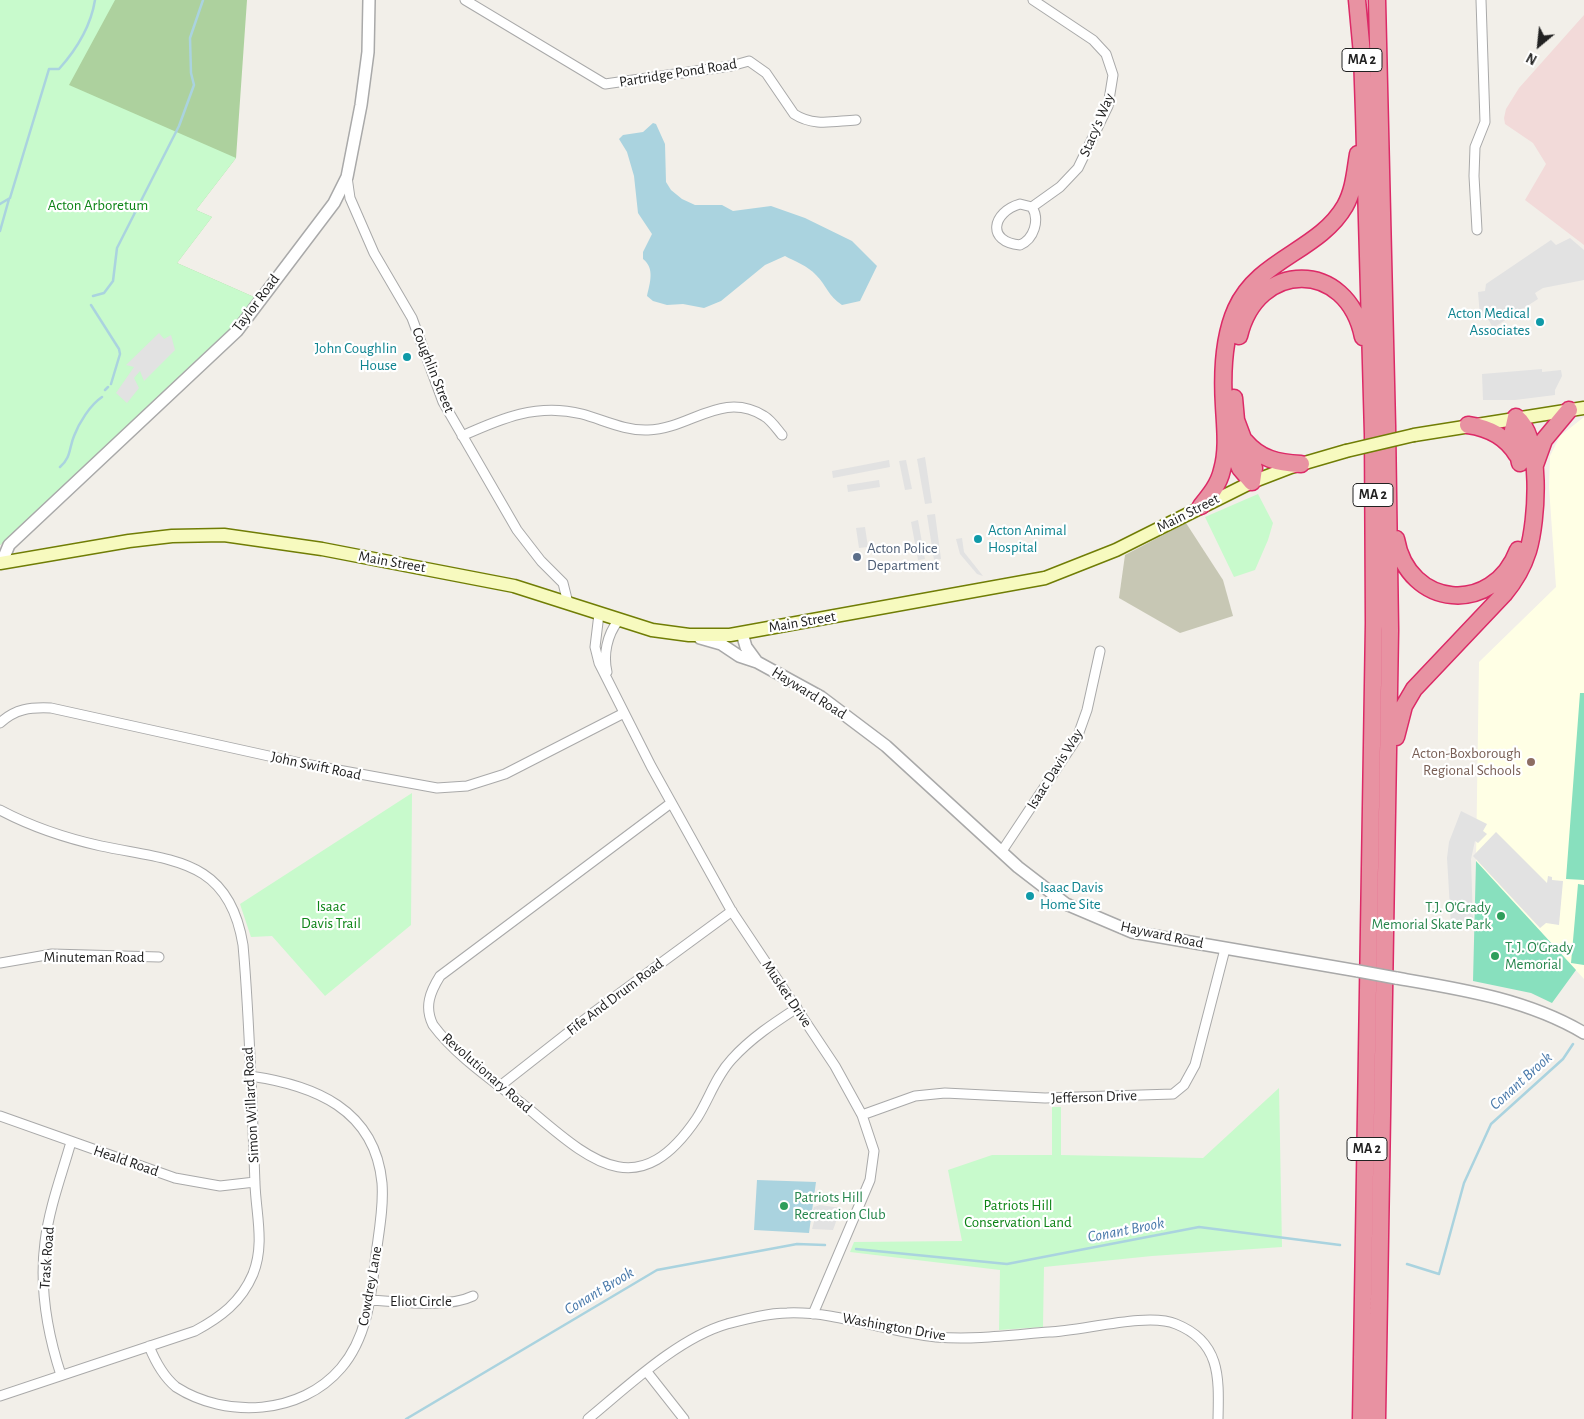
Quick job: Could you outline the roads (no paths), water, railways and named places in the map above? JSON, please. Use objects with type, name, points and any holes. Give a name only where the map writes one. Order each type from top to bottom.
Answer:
[{"type":"highway","name":"MA 2","points":[[1356,0],[1362,54],[1364,113],[1371,374],[1374,654],[1361,1419]]},
{"type":"highway","name":"MA 2","points":[[1377,0],[1389,497],[1388,774],[1377,1419]]},
{"type":"highway","points":[[1201,506],[1212,492],[1222,470],[1225,417],[1224,367],[1230,328],[1235,311],[1246,292],[1259,276],[1321,232],[1341,212],[1352,188],[1364,113]]},
{"type":"highway","points":[[1252,482],[1254,468],[1235,413],[1234,366],[1240,332],[1252,304],[1262,294],[1276,285],[1295,280],[1312,280],[1330,286],[1342,294],[1358,316],[1371,374]]},
{"type":"highway","points":[[1534,477],[1539,449],[1550,432],[1576,409]]},
{"type":"highway","points":[[1225,417],[1234,457],[1245,476],[1252,482]]},
{"type":"highway","points":[[1389,497],[1398,552],[1410,573],[1422,584],[1439,593],[1458,596],[1490,587],[1504,575],[1518,550],[1525,509],[1525,485],[1513,430],[1516,417]]},
{"type":"highway","points":[[1388,774],[1400,717],[1408,696],[1424,676],[1500,599],[1520,572],[1528,550],[1534,526],[1534,477],[1527,431],[1516,417]]},
{"type":"highway","points":[[1468,425],[1486,429],[1501,437],[1513,448],[1520,463]]},
{"type":"highway","points":[[1241,433],[1251,447],[1264,457],[1281,463],[1301,464]]},
{"type":"main road","name":"Main Street","points":[[1,563],[130,541],[172,536],[224,535],[258,538],[514,586],[618,621],[652,630],[689,635],[736,634],[1045,578],[1116,550],[1252,482],[1301,464],[1414,435],[1516,417],[1576,409]]},
{"type":"street","name":"Taylor Road","points":[[1,563],[9,545],[237,331],[334,203],[347,177],[368,52],[369,0]]},
{"type":"street","name":"Partridge Pond Road","points":[[465,0],[605,84],[731,66],[749,61],[766,73],[794,114],[800,119],[810,123],[856,120]]},
{"type":"street","name":"Stacy's Way","points":[[1032,207],[1035,212],[1035,225],[1027,242],[1013,244],[1005,242],[999,236],[996,228],[997,220],[1002,213],[1020,204],[1032,207],[1060,187],[1078,168],[1108,106],[1113,75],[1106,54],[1093,40],[1033,0]]},
{"type":"street","points":[[1477,230],[1474,176],[1475,147],[1484,122],[1481,0]]},
{"type":"street","name":"Coughlin Street","points":[[347,177],[350,198],[374,253],[412,318],[443,402],[517,530],[539,558],[563,583],[568,603]]},
{"type":"street","points":[[462,436],[515,414],[540,411],[560,409],[617,426],[648,430],[681,424],[712,409],[735,406],[764,416],[782,435]]},
{"type":"street","name":"Musket Drive","points":[[598,614],[595,647],[610,685],[624,713],[671,803],[732,911],[845,1082],[862,1115],[874,1151],[870,1180],[812,1314]]},
{"type":"street","name":"Musket Drive","points":[[610,685],[605,666],[607,645],[611,630],[618,621]]},
{"type":"street","points":[[733,651],[728,640],[736,634]]},
{"type":"street","name":"Hayward Road","points":[[736,634],[758,662]]},
{"type":"street","name":"Hayward Road","points":[[689,635],[721,644],[738,656],[758,662],[821,697],[886,746],[1042,887],[1066,904],[1086,914],[1132,932],[1358,971],[1508,1001],[1537,1010],[1584,1033]]},
{"type":"street","name":"Isaac Davis Way","points":[[1002,851],[1077,738],[1087,710],[1100,651]]},
{"type":"street","name":"John Swift Road","points":[[0,723],[9,715],[20,710],[33,707],[50,708],[378,779],[438,788],[458,788],[505,774],[624,713]]},
{"type":"street","name":"Revolutionary Road","points":[[671,803],[440,976],[430,995],[428,1007],[433,1025],[440,1034],[560,1137],[586,1156],[600,1163],[619,1167],[647,1164],[670,1150],[697,1118],[732,1060],[767,1027],[797,1008]]},
{"type":"street","name":"Simon Willard Road","points":[[0,810],[16,819],[63,837],[177,860],[201,872],[224,892],[236,916],[243,945],[255,1182],[260,1239],[253,1272],[246,1289],[233,1305],[217,1319],[195,1330],[0,1396]]},
{"type":"street","name":"Fife And Drum Road","points":[[500,1086],[593,1013],[732,911]]},
{"type":"street","name":"Jefferson Drive","points":[[862,1115],[915,1096],[945,1093],[1045,1098],[1173,1094],[1184,1085],[1198,1056],[1225,949]]},
{"type":"street","name":"Minuteman Road","points":[[0,963],[52,954],[159,957]]},
{"type":"street","name":"Cowdrey Lane","points":[[149,1346],[155,1360],[167,1376],[176,1386],[192,1396],[221,1408],[264,1411],[282,1407],[304,1397],[341,1369],[362,1334],[369,1300],[382,1206],[382,1184],[376,1155],[369,1139],[352,1116],[325,1097],[288,1083],[250,1076]]},
{"type":"street","name":"Heald Road","points":[[0,1116],[167,1175],[220,1186],[255,1182]]},
{"type":"street","name":"Trask Road","points":[[61,1375],[49,1337],[43,1267],[48,1221],[71,1142]]},
{"type":"street","name":"Eliot Circle","points":[[369,1300],[424,1303],[465,1300],[473,1296]]},
{"type":"street","name":"Washington Drive","points":[[588,1419],[647,1372],[709,1330],[728,1324],[786,1313],[812,1314],[912,1333],[974,1338],[1060,1332],[1130,1322],[1168,1321],[1197,1336],[1212,1353],[1218,1377],[1218,1419]]},
{"type":"street","points":[[647,1372],[684,1419]]},
{"type":"water","points":[[653,123],[656,124],[665,144],[666,182],[671,190],[682,199],[695,205],[722,205],[733,211],[771,206],[805,218],[852,241],[877,266],[860,301],[842,305],[813,272],[785,256],[765,265],[721,301],[704,308],[683,304],[667,305],[653,301],[647,296],[650,271],[643,259],[643,252],[652,234],[638,213],[634,176],[627,152],[619,139],[623,135],[643,132]]},
{"type":"water","name":"Patriots Hill Recreation Club","points":[[757,1180],[816,1182],[809,1233],[754,1230]]},
{"type":"waterway","points":[[0,204],[10,198],[49,69],[59,69],[71,54],[86,28],[95,0]]},
{"type":"waterway","points":[[93,296],[104,293],[113,281],[117,248],[179,126],[194,85],[191,73],[190,38],[203,0]]},
{"type":"waterway","points":[[0,231],[9,199]]},
{"type":"waterway","points":[[91,305],[119,349],[120,354],[111,384]]},
{"type":"waterway","points":[[105,390],[108,387]]},
{"type":"waterway","points":[[60,467],[68,456],[74,436],[82,420],[89,409],[102,397]]},
{"type":"waterway","name":"Conant Brook","points":[[1407,1264],[1439,1274],[1464,1183],[1491,1124],[1563,1059],[1573,1044]]},
{"type":"waterway","name":"Conant Brook","points":[[856,1249],[1007,1264],[1199,1227],[1340,1245]]},
{"type":"waterway","name":"Conant Brook","points":[[406,1419],[657,1270],[797,1244],[825,1245]]},
{"type":"place","name":"Acton Medical Associates","points":[[1540,322]]},
{"type":"place","name":"John Coughlin House","points":[[407,357]]},
{"type":"place","name":"Acton Animal Hospital","points":[[978,539]]},
{"type":"place","name":"Acton Police Department","points":[[857,557]]},
{"type":"place","name":"Acton-Boxborough Regional Schools","points":[[1531,762]]},
{"type":"place","name":"Isaac Davis Home Site","points":[[1030,896]]},
{"type":"place","name":"T.J. O’Grady Memorial Skate Park","points":[[1501,916]]},
{"type":"place","name":"T. J. O'Grady Memorial","points":[[1495,956]]},
{"type":"place","name":"Patriots Hill Recreation Club","points":[[784,1206]]},
{"type":"park label","name":"Acton Arboretum","points":[[98,205]]},
{"type":"park label","name":"Isaac Davis Trail","points":[[331,914]]},
{"type":"park label","name":"Patriots Hill Conservation Land","points":[[1018,1214]]}]
